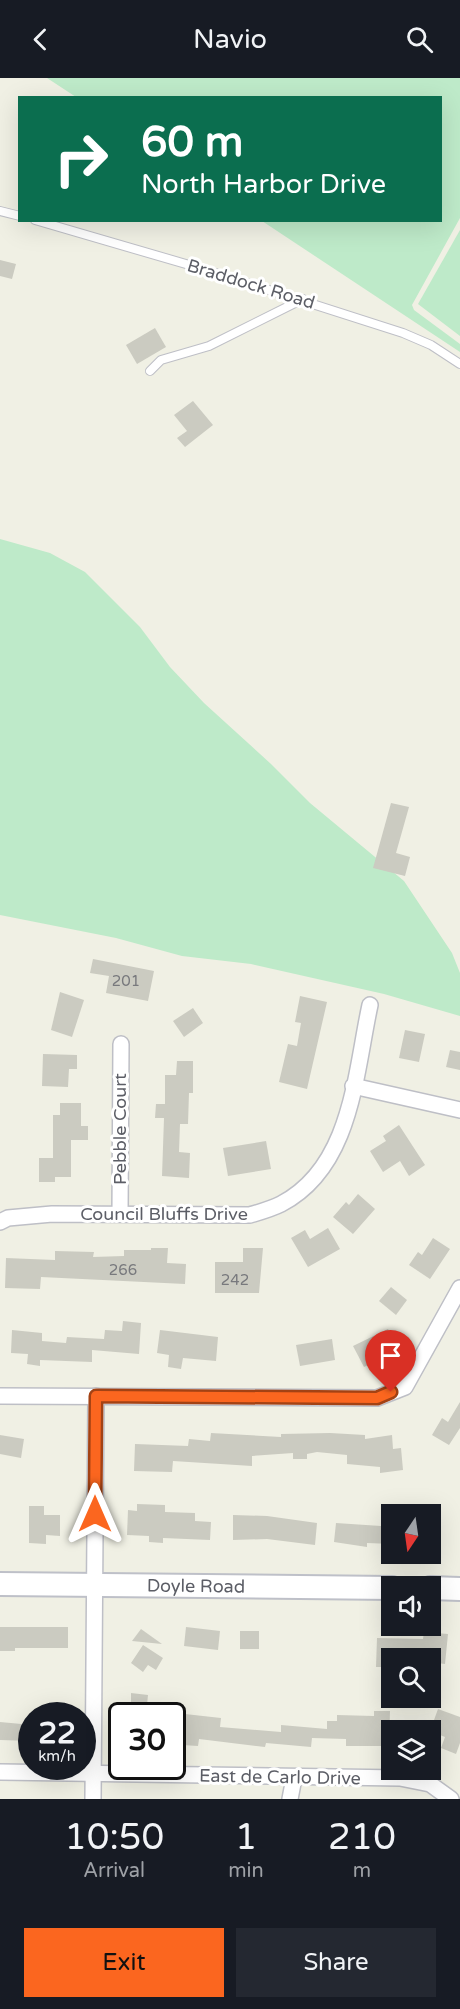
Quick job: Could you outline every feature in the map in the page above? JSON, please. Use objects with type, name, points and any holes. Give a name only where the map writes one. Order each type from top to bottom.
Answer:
[{"type":"main road","name":"Doyle Road","points":[[0,1584],[381,1588]]},
{"type":"main road","points":[[441,1588],[460,1589]]},
{"type":"street","name":"Council Bluffs Drive","points":[[3,1216],[250,1215],[281,1204],[305,1186],[325,1165],[340,1140],[370,1005]]},
{"type":"street","name":"Pebble Court","points":[[120,1214],[121,1044]]},
{"type":"street","points":[[353,1086],[460,1110]]},
{"type":"street","points":[[0,1396],[377,1398],[405,1387],[460,1288]]},
{"type":"street","points":[[94,1702],[96,1396]]},
{"type":"street","name":"East de Carlo Drive","points":[[0,1772],[18,1772]]},
{"type":"street","name":"East de Carlo Drive","points":[[96,1773],[400,1778],[430,1784],[450,1797]]},
{"type":"street","points":[[290,1799],[294,1778]]},
{"type":"street","points":[[93,1780],[93,1799]]},
{"type":"lane","points":[[0,211],[18,216]]},
{"type":"lane","name":"Braddock Road","points":[[42,222],[303,299],[403,333],[431,345],[460,364]]},
{"type":"lane","points":[[150,371],[161,360],[209,346],[303,299]]},
{"type":"green space","points":[[47,78],[460,78],[460,218],[412,305],[414,310],[460,344],[460,352],[264,222],[442,222],[442,96],[74,96]]},
{"type":"green space","points":[[460,230],[460,336],[418,304]]},
{"type":"green space","points":[[0,539],[50,553],[85,572],[140,627],[170,667],[204,703],[310,803],[404,881],[452,953],[460,973],[460,1016],[384,994],[251,964],[182,956],[116,938],[0,915]]},
{"type":"building","points":[[0,260],[16,264],[12,279],[0,276]]},
{"type":"building","points":[[155,328],[166,347],[137,364],[126,345]]},
{"type":"building","points":[[193,401],[213,425],[185,447],[177,438],[187,431],[174,415]]},
{"type":"building","points":[[391,803],[409,807],[396,853],[410,857],[405,876],[373,868]]},
{"type":"building","points":[[93,959],[154,971],[148,1001],[106,993],[109,976],[90,973]]},
{"type":"building","points":[[60,992],[84,1000],[72,1037],[51,1030]]},
{"type":"building","points":[[300,996],[327,1002],[307,1089],[279,1082],[288,1044],[297,1046],[301,1023],[295,1022]]},
{"type":"building","points":[[193,1008],[203,1023],[184,1037],[173,1021]]},
{"type":"building","points":[[405,1030],[425,1034],[419,1062],[399,1058]]},
{"type":"building","points":[[450,1050],[460,1052],[460,1070],[446,1067]]},
{"type":"building","points":[[43,1054],[77,1055],[77,1069],[69,1069],[68,1087],[42,1086]]},
{"type":"building","points":[[177,1061],[193,1061],[193,1093],[189,1093],[188,1124],[180,1124],[179,1152],[190,1153],[189,1178],[162,1176],[164,1118],[155,1118],[156,1104],[165,1104],[165,1075],[176,1075]]},
{"type":"building","points":[[60,1103],[81,1103],[81,1126],[88,1126],[88,1140],[71,1140],[71,1177],[55,1177],[55,1182],[39,1182],[39,1158],[53,1158],[53,1115],[60,1115]]},
{"type":"building","points":[[399,1125],[425,1165],[409,1176],[400,1161],[383,1172],[370,1151],[386,1141],[383,1136]]},
{"type":"building","points":[[266,1141],[271,1169],[228,1176],[223,1148]]},
{"type":"building","points":[[358,1194],[375,1209],[353,1234],[333,1217],[346,1202],[349,1205]]},
{"type":"building","points":[[328,1228],[340,1249],[308,1267],[291,1238],[305,1230],[310,1239]]},
{"type":"building","points":[[433,1238],[450,1249],[430,1279],[409,1265],[418,1252],[422,1255]]},
{"type":"building","points":[[151,1248],[168,1248],[167,1263],[186,1264],[185,1284],[41,1277],[40,1289],[5,1288],[6,1258],[55,1260],[55,1251],[94,1252],[93,1257],[124,1256],[124,1250],[151,1250]]},
{"type":"building","points":[[243,1248],[263,1248],[259,1293],[215,1293],[215,1262],[243,1262]]},
{"type":"building","points":[[391,1287],[407,1300],[396,1315],[379,1301]]},
{"type":"building","points":[[123,1321],[141,1323],[139,1354],[92,1350],[92,1362],[40,1360],[40,1366],[27,1364],[28,1354],[11,1353],[12,1330],[42,1333],[42,1341],[66,1343],[67,1337],[104,1339],[105,1330],[122,1331]]},
{"type":"building","points":[[388,1329],[395,1343],[378,1352],[381,1359],[364,1367],[353,1346]]},
{"type":"building","points":[[160,1330],[218,1337],[216,1361],[183,1358],[181,1369],[168,1367],[169,1355],[157,1353]]},
{"type":"building","points":[[332,1339],[335,1360],[300,1366],[296,1345]]},
{"type":"building","points":[[460,1402],[460,1428],[449,1445],[432,1435],[442,1418],[448,1422]]},
{"type":"building","points":[[211,1433],[281,1437],[281,1434],[330,1433],[365,1435],[365,1439],[392,1435],[393,1449],[401,1448],[403,1470],[380,1473],[380,1467],[347,1464],[347,1455],[317,1452],[307,1454],[307,1459],[293,1459],[293,1453],[252,1456],[252,1466],[173,1461],[172,1472],[134,1471],[135,1444],[188,1446],[189,1439],[210,1441]]},
{"type":"building","points":[[0,1435],[24,1439],[21,1458],[0,1454]]},
{"type":"building","points":[[137,1504],[165,1505],[165,1512],[195,1513],[195,1521],[211,1522],[210,1540],[163,1538],[163,1543],[149,1542],[149,1536],[127,1535],[128,1510],[137,1511]]},
{"type":"building","points":[[29,1506],[44,1506],[44,1515],[60,1515],[60,1536],[46,1535],[46,1544],[29,1543]]},
{"type":"building","points":[[233,1515],[267,1516],[317,1523],[315,1545],[267,1539],[233,1540]]},
{"type":"building","points":[[336,1523],[381,1526],[381,1544],[367,1543],[367,1547],[334,1542]]},
{"type":"building","points":[[0,1627],[68,1627],[68,1648],[15,1648],[15,1651],[0,1651]]},
{"type":"building","points":[[186,1627],[220,1631],[218,1650],[184,1646]]},
{"type":"building","points":[[141,1629],[162,1644],[132,1641]]},
{"type":"building","points":[[240,1631],[259,1631],[259,1649],[240,1649]]},
{"type":"building","points":[[448,1634],[445,1664],[441,1663],[441,1648],[381,1648],[381,1667],[376,1667],[377,1638],[423,1639],[423,1636]]},
{"type":"building","points":[[143,1645],[163,1658],[156,1670],[148,1665],[143,1672],[131,1663]]},
{"type":"building","points":[[131,1693],[148,1695],[147,1702],[131,1702]]},
{"type":"building","points":[[438,1709],[460,1717],[460,1743],[456,1754],[441,1748],[445,1737],[441,1735],[441,1720],[434,1720]]},
{"type":"building","points":[[374,1711],[390,1711],[390,1720],[381,1720],[381,1746],[346,1746],[346,1739],[312,1738],[311,1747],[266,1743],[265,1747],[199,1739],[198,1746],[186,1745],[186,1714],[221,1718],[220,1727],[281,1732],[281,1725],[327,1729],[327,1721],[337,1721],[337,1715],[374,1716]]},
{"type":"building","points":[[0,1722],[18,1724],[18,1741],[0,1740]]},
{"type":"route","points":[[95,1514],[96,1396],[377,1398],[391,1392]]}]
